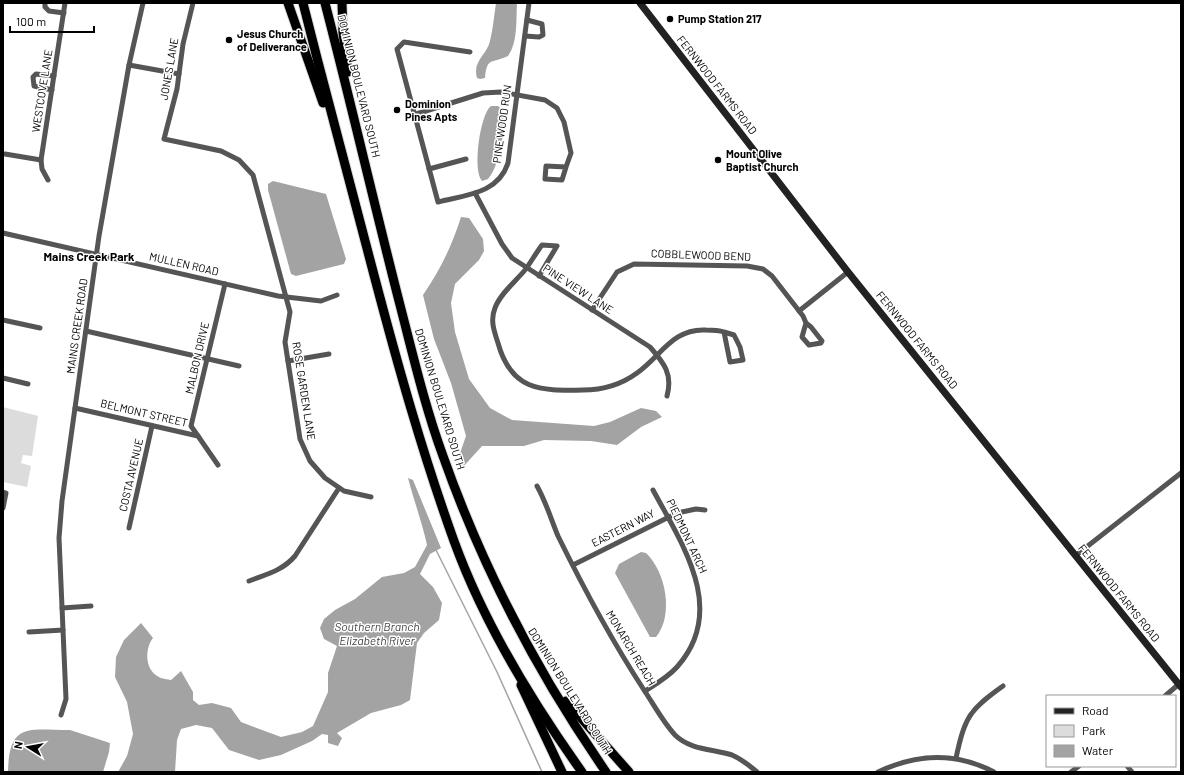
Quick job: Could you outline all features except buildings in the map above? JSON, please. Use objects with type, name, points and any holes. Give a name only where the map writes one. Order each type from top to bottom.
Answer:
[{"type":"highway","points":[[288,3],[346,175]]},
{"type":"highway","points":[[303,3],[346,175],[403,385],[431,474],[454,541],[471,580],[508,654],[529,704],[562,772]]},
{"type":"highway","name":"DOMINION BOULEVARD SOUTH","points":[[325,3],[355,117],[419,379],[442,455],[484,558],[521,635],[606,772]]},
{"type":"highway","points":[[342,3],[343,33],[355,117]]},
{"type":"highway","points":[[508,654],[553,729],[582,772]]},
{"type":"highway","points":[[548,680],[629,772]]},
{"type":"street","points":[[45,3],[45,7],[49,11],[64,13]]},
{"type":"street","name":"WESTCOVE LANE","points":[[48,180],[42,169],[41,160],[65,3]]},
{"type":"street","name":"MAINS CREEK ROAD","points":[[61,715],[66,699],[60,528],[97,254],[129,65],[143,3]]},
{"type":"street","name":"JONES LANE","points":[[164,139],[179,74],[183,44],[193,3]]},
{"type":"street","name":"PINE WOOD RUN","points":[[428,169],[438,202],[475,193],[492,186],[505,171],[529,3]]},
{"type":"street","name":"FERNWOOD FARMS ROAD","points":[[640,3],[848,272],[1180,686]]},
{"type":"street","points":[[525,36],[539,37],[543,34],[542,24],[527,20]]},
{"type":"street","points":[[466,160],[428,169],[397,54],[397,49],[400,44],[404,42],[470,52]]},
{"type":"street","points":[[129,65],[179,74]]},
{"type":"street","points":[[52,90],[34,86],[33,77],[36,74],[54,76]]},
{"type":"street","points":[[414,115],[483,94],[501,92],[545,100],[554,105],[560,112],[564,122],[571,153],[562,180],[545,179],[546,166],[566,167]]},
{"type":"street","name":"ROSE GARDEN LANE","points":[[164,139],[221,151],[239,160],[253,175],[290,312],[285,342],[300,439],[305,451],[316,469],[339,488],[352,493],[371,497]]},
{"type":"street","points":[[5,154],[41,160]]},
{"type":"street","name":"PINE VIEW LANE","points":[[475,193],[507,253],[526,268],[650,347],[668,372],[669,381],[667,396]]},
{"type":"street","name":"MULLEN ROAD","points":[[3,232],[287,298],[321,301],[337,294]]},
{"type":"street","points":[[539,276],[557,246],[542,245],[526,268],[498,301],[492,317],[492,325],[504,363],[514,376],[536,387],[576,390],[596,389],[617,384],[632,377],[680,335],[696,329],[719,330],[734,335],[738,340],[743,360],[730,362],[724,332]]},
{"type":"street","name":"COBBLEWOOD BEND","points":[[592,310],[617,272],[627,266],[637,263],[756,267],[766,271],[772,276],[799,311],[806,323],[822,340],[821,344],[809,345],[806,343],[801,334],[806,323]]},
{"type":"street","points":[[799,311],[848,272]]},
{"type":"street","name":"MALBON DRIVE","points":[[198,436],[191,426],[225,284]]},
{"type":"street","points":[[3,320],[40,328]]},
{"type":"street","points":[[86,331],[239,366]]},
{"type":"street","points":[[288,361],[329,354]]},
{"type":"street","points":[[3,378],[28,384]]},
{"type":"street","name":"BELMONT STREET","points":[[75,408],[198,436],[218,465]]},
{"type":"street","name":"COSTA AVENUE","points":[[129,528],[152,426]]},
{"type":"street","points":[[1075,556],[1181,473]]},
{"type":"street","name":"MONARCH REACH","points":[[537,486],[573,565],[597,611],[645,691],[671,730],[682,741],[703,749],[733,755],[747,763],[757,772]]},
{"type":"street","points":[[249,581],[278,571],[295,556],[339,488]]},
{"type":"street","name":"PIEDMONT ARCH","points":[[645,691],[666,676],[684,658],[695,637],[700,620],[700,591],[696,578],[653,490]]},
{"type":"street","points":[[3,492],[6,492],[3,508]]},
{"type":"street","name":"EASTERN WAY","points":[[573,565],[667,517],[686,510],[705,510]]},
{"type":"street","points":[[62,608],[90,606]]},
{"type":"street","points":[[28,632],[63,630]]},
{"type":"street","points":[[956,758],[961,732],[967,720],[983,700],[1003,686]]},
{"type":"street","points":[[1166,695],[1180,686]]},
{"type":"street","points":[[878,772],[914,759],[938,757],[956,758],[994,772]]},
{"type":"green space","points":[[3,407],[38,416],[32,456],[23,455],[21,463],[31,466],[27,487],[3,482]]},
{"type":"water","points":[[496,3],[517,3],[515,38],[508,56],[489,63],[485,78],[480,79],[477,78],[476,67],[490,41]]},
{"type":"water","points":[[491,106],[498,106],[502,110],[503,126],[501,146],[496,165],[492,173],[488,179],[482,181],[479,175],[478,166],[479,143],[484,120],[487,111]]},
{"type":"water","points":[[273,181],[326,194],[346,259],[344,264],[296,276],[291,274],[268,190],[268,184]]},
{"type":"water","points":[[461,217],[469,218],[483,239],[484,251],[479,260],[455,284],[451,303],[455,332],[469,379],[490,408],[512,420],[594,426],[610,422],[641,408],[656,411],[662,417],[641,427],[617,445],[591,441],[544,440],[524,446],[482,446],[463,467],[459,456],[466,436],[451,383],[434,339],[423,295],[445,258]]},
{"type":"water","name":"Southern Branch Elizabeth River","points":[[408,478],[413,480],[441,548],[430,554],[420,574],[433,587],[442,603],[439,620],[424,633],[417,643],[410,700],[401,705],[371,713],[337,733],[342,738],[338,746],[328,743],[328,735],[322,734],[312,741],[281,755],[259,760],[229,750],[212,728],[196,725],[181,729],[177,740],[175,772],[118,772],[127,756],[133,734],[127,702],[115,677],[116,657],[124,640],[141,623],[153,638],[148,647],[147,659],[148,664],[154,674],[160,678],[171,680],[181,671],[193,692],[193,700],[199,705],[212,703],[231,708],[241,722],[281,737],[302,732],[313,726],[328,692],[328,673],[337,646],[324,639],[320,628],[324,619],[335,610],[355,599],[382,577],[404,573],[415,567],[427,545]]},
{"type":"water","points":[[641,552],[646,553],[653,561],[663,582],[666,606],[665,617],[662,628],[656,637],[650,637],[615,573],[619,564]]},
{"type":"water","points":[[33,730],[70,730],[110,743],[103,772],[8,772],[9,756],[12,744],[17,736],[24,732]]},
{"type":"waterway","points":[[436,550],[497,672],[542,772]]},
{"type":"place","name":"Pump Station 217","points":[[670,19]]},
{"type":"place","name":"Jesus Church of Deliverance","points":[[229,40]]},
{"type":"place","name":"Dominion Pines Apts","points":[[397,110]]},
{"type":"place","name":"Mount Olive Baptist Church","points":[[718,160]]},
{"type":"district","name":"Mains Creek Park","points":[[89,257]]}]
